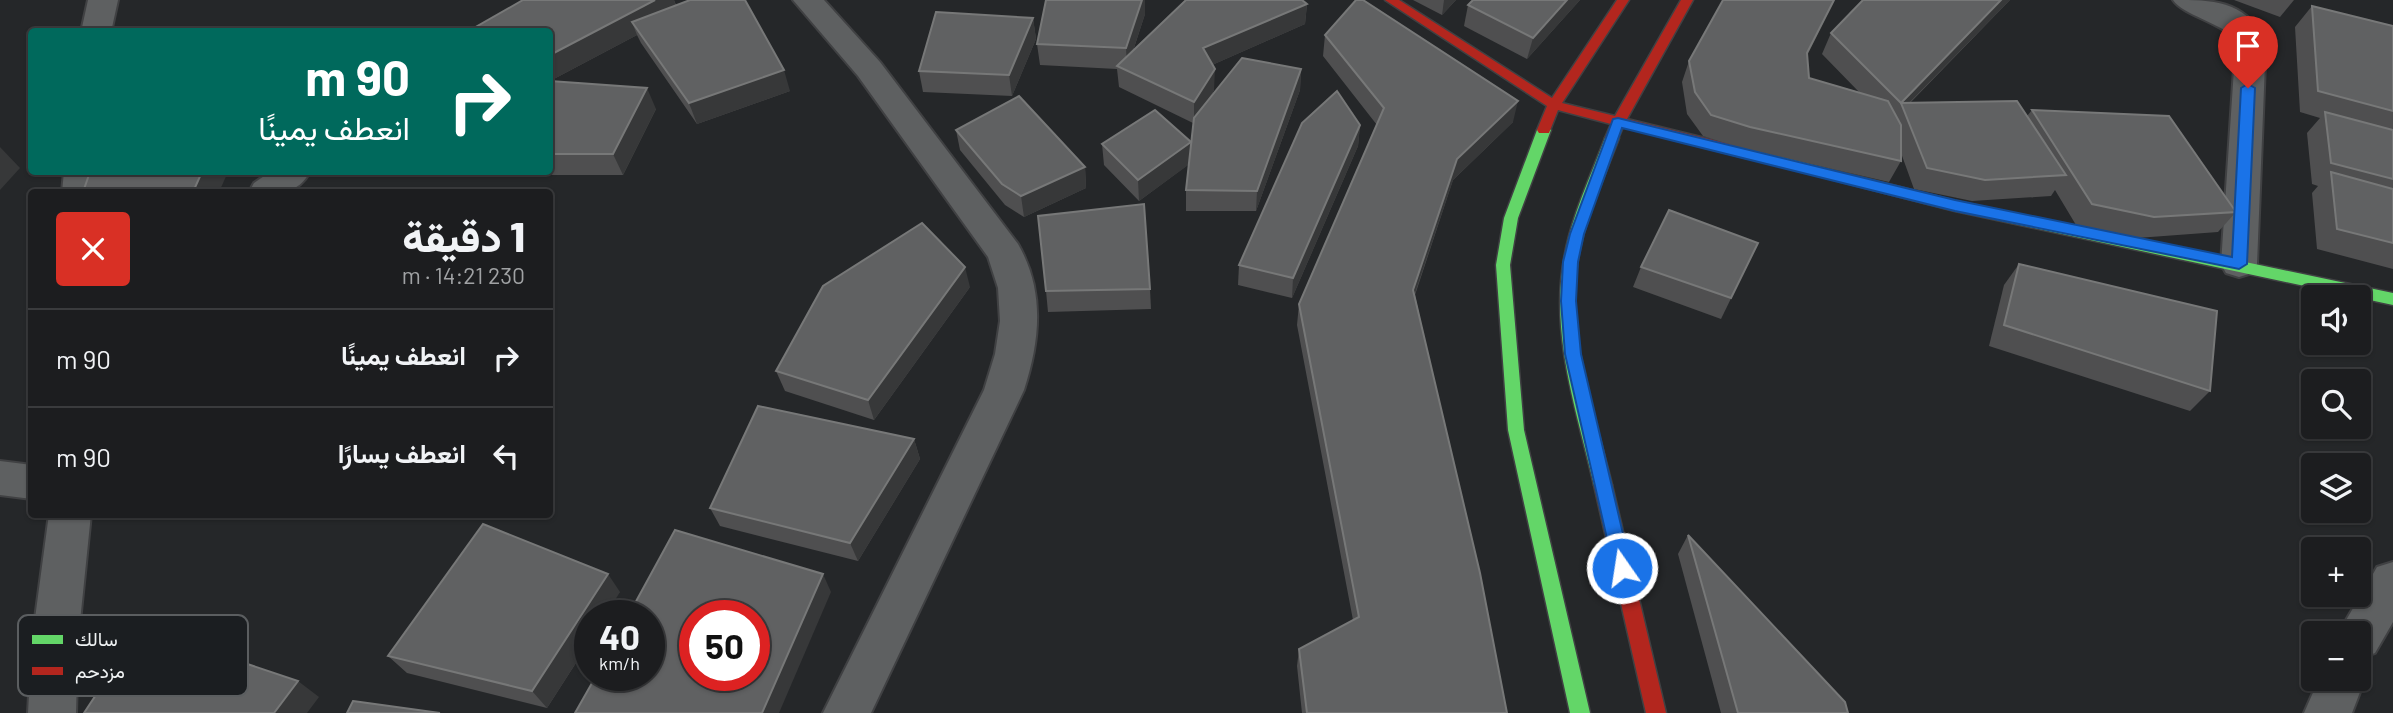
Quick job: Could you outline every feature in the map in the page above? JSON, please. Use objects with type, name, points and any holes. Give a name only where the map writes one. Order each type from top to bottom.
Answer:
[{"type":"main road","points":[[1391,0],[1554,105],[1955,205],[2393,299]]},
{"type":"main road","points":[[1580,713],[1516,430],[1503,265],[1511,218],[1554,105],[1623,0]]},
{"type":"main road","points":[[1656,713],[1573,354],[1568,301],[1570,262],[1577,234],[1618,122],[1687,0]]},
{"type":"street","points":[[97,28],[103,0]]},
{"type":"street","points":[[808,0],[869,69],[1005,253],[1017,281],[1020,305],[1014,363],[1004,390],[921,566],[847,713]]},
{"type":"street","points":[[2188,0],[2234,20],[2244,27],[2251,38],[2239,264]]},
{"type":"street","points":[[270,189],[289,175]]},
{"type":"street","points":[[0,478],[28,482]]},
{"type":"street","points":[[58,615],[70,518]]},
{"type":"street","points":[[2369,621],[2393,581]]},
{"type":"street","points":[[2328,713],[2337,691]]},
{"type":"building","points":[[523,0],[655,0],[553,53],[553,28],[474,28]]},
{"type":"building","points":[[690,0],[745,0],[784,70],[689,103],[632,22]]},
{"type":"building","points":[[1046,0],[1142,0],[1126,48],[1037,44]]},
{"type":"building","points":[[1186,0],[1302,0],[1307,4],[1203,48],[1215,69],[1194,102],[1117,66]]},
{"type":"building","points":[[1356,0],[1363,0],[1518,101],[1457,159],[1413,290],[1480,573],[1507,713],[1307,713],[1299,649],[1359,617],[1299,304],[1384,108],[1325,35]]},
{"type":"building","points":[[1473,0],[1567,0],[1533,38],[1468,5]]},
{"type":"building","points":[[1723,0],[1834,0],[1807,53],[1809,78],[1888,101],[1901,125],[1901,161],[1750,127],[1711,115],[1695,92],[1689,61]]},
{"type":"building","points":[[1863,0],[2001,0],[1901,103],[1831,33]]},
{"type":"building","points":[[2312,6],[2393,26],[2393,111],[2318,91]]},
{"type":"building","points":[[936,12],[1033,18],[1009,75],[919,71]]},
{"type":"building","points":[[1242,58],[1301,69],[1257,191],[1186,190],[1194,118]]},
{"type":"building","points":[[553,81],[647,88],[613,154],[553,154]]},
{"type":"building","points":[[1337,91],[1360,125],[1293,278],[1239,265],[1302,123]]},
{"type":"building","points":[[1019,96],[1085,167],[1021,196],[1002,184],[956,130]]},
{"type":"building","points":[[2017,101],[2066,175],[1985,180],[1927,168],[1901,103]]},
{"type":"building","points":[[1155,110],[1191,142],[1138,180],[1102,144]]},
{"type":"building","points":[[2032,110],[2169,116],[2236,212],[2154,217],[2092,204]]},
{"type":"building","points":[[2325,112],[2393,130],[2393,179],[2331,163]]},
{"type":"building","points":[[2331,172],[2393,189],[2393,243],[2337,229]]},
{"type":"building","points":[[89,175],[201,175],[194,189],[84,189]]},
{"type":"building","points":[[1144,204],[1150,289],[1046,291],[1038,216]]},
{"type":"building","points":[[1669,210],[1758,243],[1731,298],[1641,267]]},
{"type":"building","points":[[922,223],[965,267],[868,400],[776,371],[823,286]]},
{"type":"building","points":[[2019,264],[2217,311],[2210,391],[2004,325]]},
{"type":"building","points":[[758,406],[914,439],[850,543],[710,508]]},
{"type":"building","points":[[483,524],[608,574],[591,600],[574,600],[574,626],[532,691],[388,656]]},
{"type":"building","points":[[675,530],[823,574],[762,713],[575,713],[587,691],[665,691],[665,600],[637,600]]},
{"type":"building","points":[[1688,535],[1845,702],[1848,713],[1738,713]]},
{"type":"building","points":[[248,664],[298,681],[274,713],[84,713],[95,696],[248,696]]},
{"type":"building","points":[[353,701],[440,713],[347,713]]},
{"type":"traffic: fast","points":[[1544,130],[1511,218],[1503,265],[1516,430],[1580,713]]},
{"type":"traffic: fast","points":[[1603,485],[1576,372],[1568,313],[1568,285],[1579,228],[1612,138]]},
{"type":"traffic: fast","points":[[1746,153],[1955,206],[2393,299]]},
{"type":"traffic: jam","points":[[1391,0],[1554,105],[1746,153]]},
{"type":"traffic: jam","points":[[1544,130],[1554,105],[1623,0]]},
{"type":"traffic: jam","points":[[1612,138],[1618,122],[1687,0]]},
{"type":"traffic: jam","points":[[1603,485],[1656,713]]},
{"type":"route","points":[[1622,568],[1573,354],[1568,301],[1570,262],[1577,234],[1618,122],[1955,205],[2239,264],[2248,88]]}]
